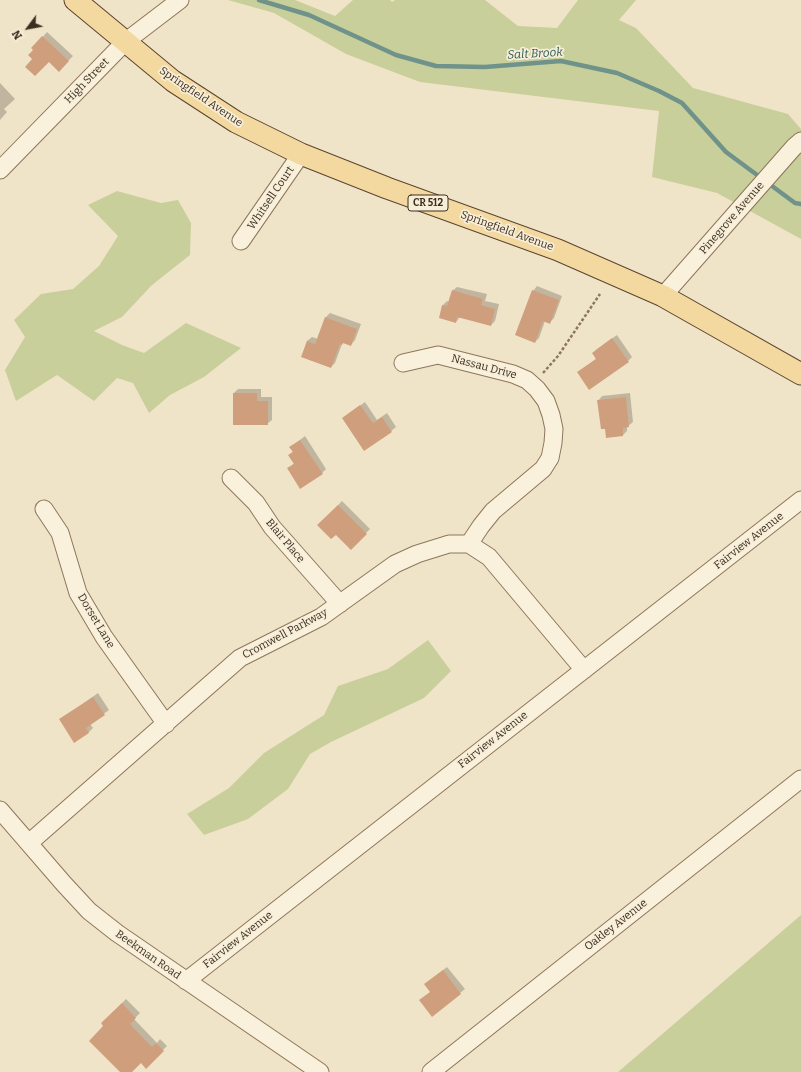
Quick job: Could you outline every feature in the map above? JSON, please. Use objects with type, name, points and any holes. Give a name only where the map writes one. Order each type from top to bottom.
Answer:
[{"type":"main road","name":"Springfield Avenue","points":[[75,0],[173,81],[236,122],[301,154],[387,188],[558,250],[663,296],[801,374]]},
{"type":"street","name":"High Street","points":[[0,170],[125,42],[180,0]]},
{"type":"street","name":"Pinegrove Avenue","points":[[663,296],[797,144]]},
{"type":"street","name":"Whitsell Court","points":[[241,241],[301,154]]},
{"type":"street","name":"Nassau Drive","points":[[403,363],[438,355],[513,374],[527,380],[546,401],[554,429],[554,443],[550,458],[543,468],[494,511],[481,526],[469,544]]},
{"type":"street","name":"Blair Place","points":[[231,478],[256,503],[272,527],[340,604]]},
{"type":"street","name":"Fairview Avenue","points":[[186,981],[801,500]]},
{"type":"street","name":"Dorset Lane","points":[[44,508],[60,533],[78,593],[104,638],[166,724]]},
{"type":"street","name":"Cromwell Parkway","points":[[29,843],[240,658],[314,620],[340,604],[395,564],[417,554],[450,544],[469,544]]},
{"type":"street","points":[[469,544],[489,557],[508,577],[584,670]]},
{"type":"street","name":"Oakley Avenue","points":[[431,1072],[801,779]]},
{"type":"street","name":"Beekman Road","points":[[0,810],[89,911],[117,933],[320,1072]]},
{"type":"path","points":[[533,386],[558,356],[600,294]]},
{"type":"green space","points":[[228,0],[295,0],[335,16],[353,0],[390,0],[392,2],[395,0],[485,0],[518,26],[557,28],[578,0],[636,0],[619,20],[636,28],[693,88],[788,114],[801,129],[801,239],[717,193],[652,177],[659,111],[420,82],[346,54],[274,13]]},
{"type":"green space","points":[[117,191],[161,203],[178,200],[191,223],[190,255],[152,285],[122,317],[94,331],[122,345],[144,353],[186,323],[241,348],[204,377],[170,395],[149,413],[133,383],[117,378],[94,401],[57,375],[16,401],[5,370],[25,337],[14,320],[41,294],[73,289],[99,266],[118,236],[88,205]]},
{"type":"green space","points":[[428,640],[451,671],[424,698],[331,742],[310,754],[288,789],[248,819],[204,835],[187,814],[229,788],[264,753],[324,715],[338,686],[388,669]]},
{"type":"green space","points":[[801,915],[801,1072],[618,1072]]},
{"type":"building","points":[[42,36],[69,61],[59,72],[49,62],[35,76],[25,67],[32,59],[28,55],[33,50],[31,48]]},
{"type":"building","points":[[452,290],[483,299],[481,305],[495,309],[491,326],[457,317],[456,323],[439,318],[442,305],[447,306]]},
{"type":"building","points":[[532,290],[559,300],[550,324],[543,321],[535,343],[515,335]]},
{"type":"building","points":[[325,317],[357,329],[351,346],[343,343],[342,345],[340,344],[331,368],[301,357],[307,341],[315,344]]},
{"type":"building","points":[[612,338],[629,362],[589,390],[577,372],[596,359],[592,353]]},
{"type":"building","points":[[233,393],[257,393],[257,401],[268,401],[268,425],[233,425]]},
{"type":"building","points":[[626,397],[629,427],[623,428],[623,436],[606,438],[605,429],[601,429],[597,400]]},
{"type":"building","points":[[360,405],[373,423],[382,417],[392,432],[364,451],[342,418]]},
{"type":"building","points":[[300,440],[323,474],[300,489],[287,468],[294,464],[288,455],[293,452],[289,447]]},
{"type":"building","points":[[338,505],[367,534],[351,550],[336,535],[331,539],[317,525]]},
{"type":"building","points":[[93,697],[105,715],[86,728],[89,733],[74,743],[59,719]]},
{"type":"building","points":[[443,970],[461,994],[432,1017],[419,1000],[430,992],[424,984]]},
{"type":"building","points":[[122,1003],[136,1018],[130,1024],[152,1047],[156,1043],[164,1051],[146,1069],[141,1063],[132,1072],[120,1072],[89,1041],[103,1026],[101,1023]]},
{"type":"waterway","name":"Salt Brook","points":[[259,0],[309,15],[396,55],[436,66],[485,67],[561,61],[617,73],[659,91],[682,103],[726,152],[795,203],[801,204]]}]
